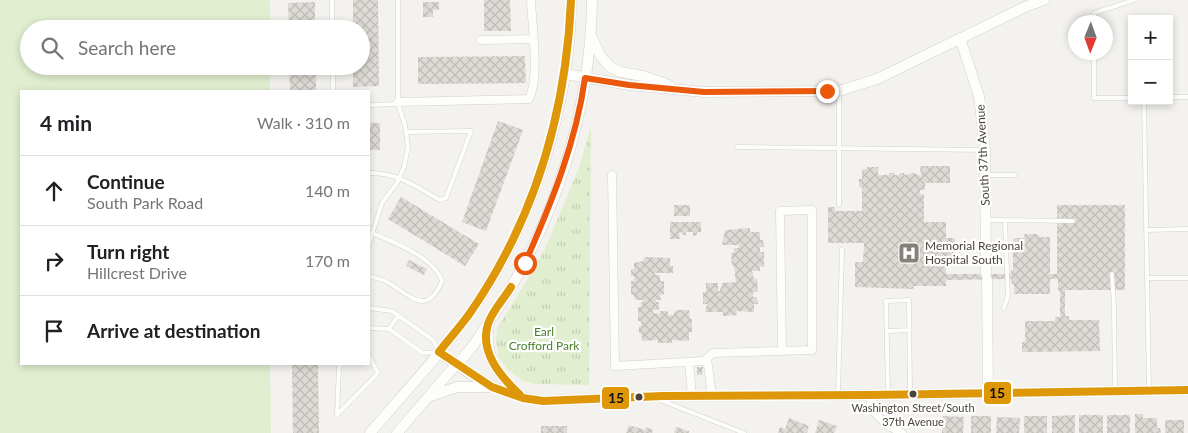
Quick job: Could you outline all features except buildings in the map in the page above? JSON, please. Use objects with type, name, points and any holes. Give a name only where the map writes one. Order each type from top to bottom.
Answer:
[{"type":"street","points":[[398,103],[528,99],[533,90],[531,0]]},
{"type":"street","points":[[370,433],[439,352],[474,307],[506,252],[531,199],[550,142],[566,74],[572,0]]},
{"type":"street","points":[[397,433],[472,347],[525,263],[550,207],[569,148],[583,93],[592,0]]},
{"type":"street","points":[[566,74],[629,85],[704,92],[840,91],[877,79],[1027,6],[1044,0]]},
{"type":"street","points":[[590,35],[600,55],[609,66],[620,72],[643,76],[681,90]]},
{"type":"street","name":"South 37th Avenue","points":[[960,38],[979,96],[985,150],[988,393]]},
{"type":"street","points":[[480,40],[533,39]]},
{"type":"street","points":[[612,175],[615,366],[704,361],[713,352],[782,351],[812,350],[812,210],[780,212],[782,351]]},
{"type":"street","points":[[488,322],[488,352],[496,370],[523,398]]},
{"type":"street","points":[[439,352],[492,387],[523,398],[558,401],[692,396],[838,396],[1188,390]]},
{"type":"street","points":[[707,358],[712,396]]},
{"type":"street","points":[[689,363],[692,396]]},
{"type":"street","points":[[427,398],[457,387],[492,387]]},
{"type":"street","points":[[869,395],[874,411],[887,424],[902,433]]},
{"type":"lane","points":[[332,0],[332,20]]},
{"type":"lane","points":[[370,240],[382,203],[400,178],[408,147],[398,103],[398,0]]},
{"type":"lane","points":[[1094,15],[1094,13],[1120,2],[1134,0]]},
{"type":"lane","points":[[1094,60],[1094,98],[1128,98]]},
{"type":"lane","points":[[333,75],[333,90]]},
{"type":"lane","points":[[839,205],[840,91]]},
{"type":"lane","points":[[1173,97],[1188,97]]},
{"type":"lane","points":[[370,105],[398,103]]},
{"type":"lane","points":[[1144,105],[1149,390]]},
{"type":"lane","points":[[370,173],[400,178],[440,200],[446,198],[471,131],[406,132]]},
{"type":"lane","points":[[736,147],[985,150]]},
{"type":"lane","points":[[985,175],[1015,175]]},
{"type":"lane","points":[[986,220],[1073,221]]},
{"type":"lane","points":[[1004,308],[1008,296],[1005,221]]},
{"type":"lane","points":[[1146,230],[1188,229]]},
{"type":"lane","points":[[370,276],[387,282],[409,297],[422,302],[431,298],[436,293],[442,281],[439,272],[432,265],[398,244],[372,233]]},
{"type":"lane","points":[[838,396],[842,249]]},
{"type":"lane","points":[[1112,274],[1115,391]]},
{"type":"lane","points":[[1147,278],[1188,278]]},
{"type":"lane","points":[[888,395],[886,302],[909,300],[910,394]]},
{"type":"lane","points":[[370,308],[392,311],[433,340],[439,352],[423,353],[389,329],[370,328]]},
{"type":"lane","points":[[389,329],[398,316]]},
{"type":"lane","points":[[887,331],[910,330]]},
{"type":"lane","points":[[341,365],[339,367],[337,415],[378,373],[370,358]]},
{"type":"lane","points":[[652,397],[744,433]]},
{"type":"green space","points":[[0,0],[270,0],[270,20],[20,20],[20,75],[270,75],[270,90],[20,90],[20,365],[270,365],[271,433],[0,433]]},
{"type":"green space","name":"Earl Crofford Park","points":[[591,127],[589,385],[535,384],[523,381],[507,369],[499,358],[496,343],[497,328],[547,244],[578,170]]},
{"type":"transit line","name":"15","points":[[571,0],[568,42],[554,124],[543,164],[529,203],[493,277],[470,313],[439,352],[492,387],[523,398],[543,401],[663,396],[1188,390]]},
{"type":"transit line","name":"15","points":[[511,287],[490,319],[486,334],[489,354],[499,372],[520,395]]},
{"type":"place","name":"Memorial Regional Hospital South","points":[[909,253]]},
{"type":"place","name":"Washington Street/South 37th Avenue","points":[[913,394]]},
{"type":"route","points":[[525,263],[550,207],[569,148],[585,78],[629,85],[704,92],[827,91]]}]
